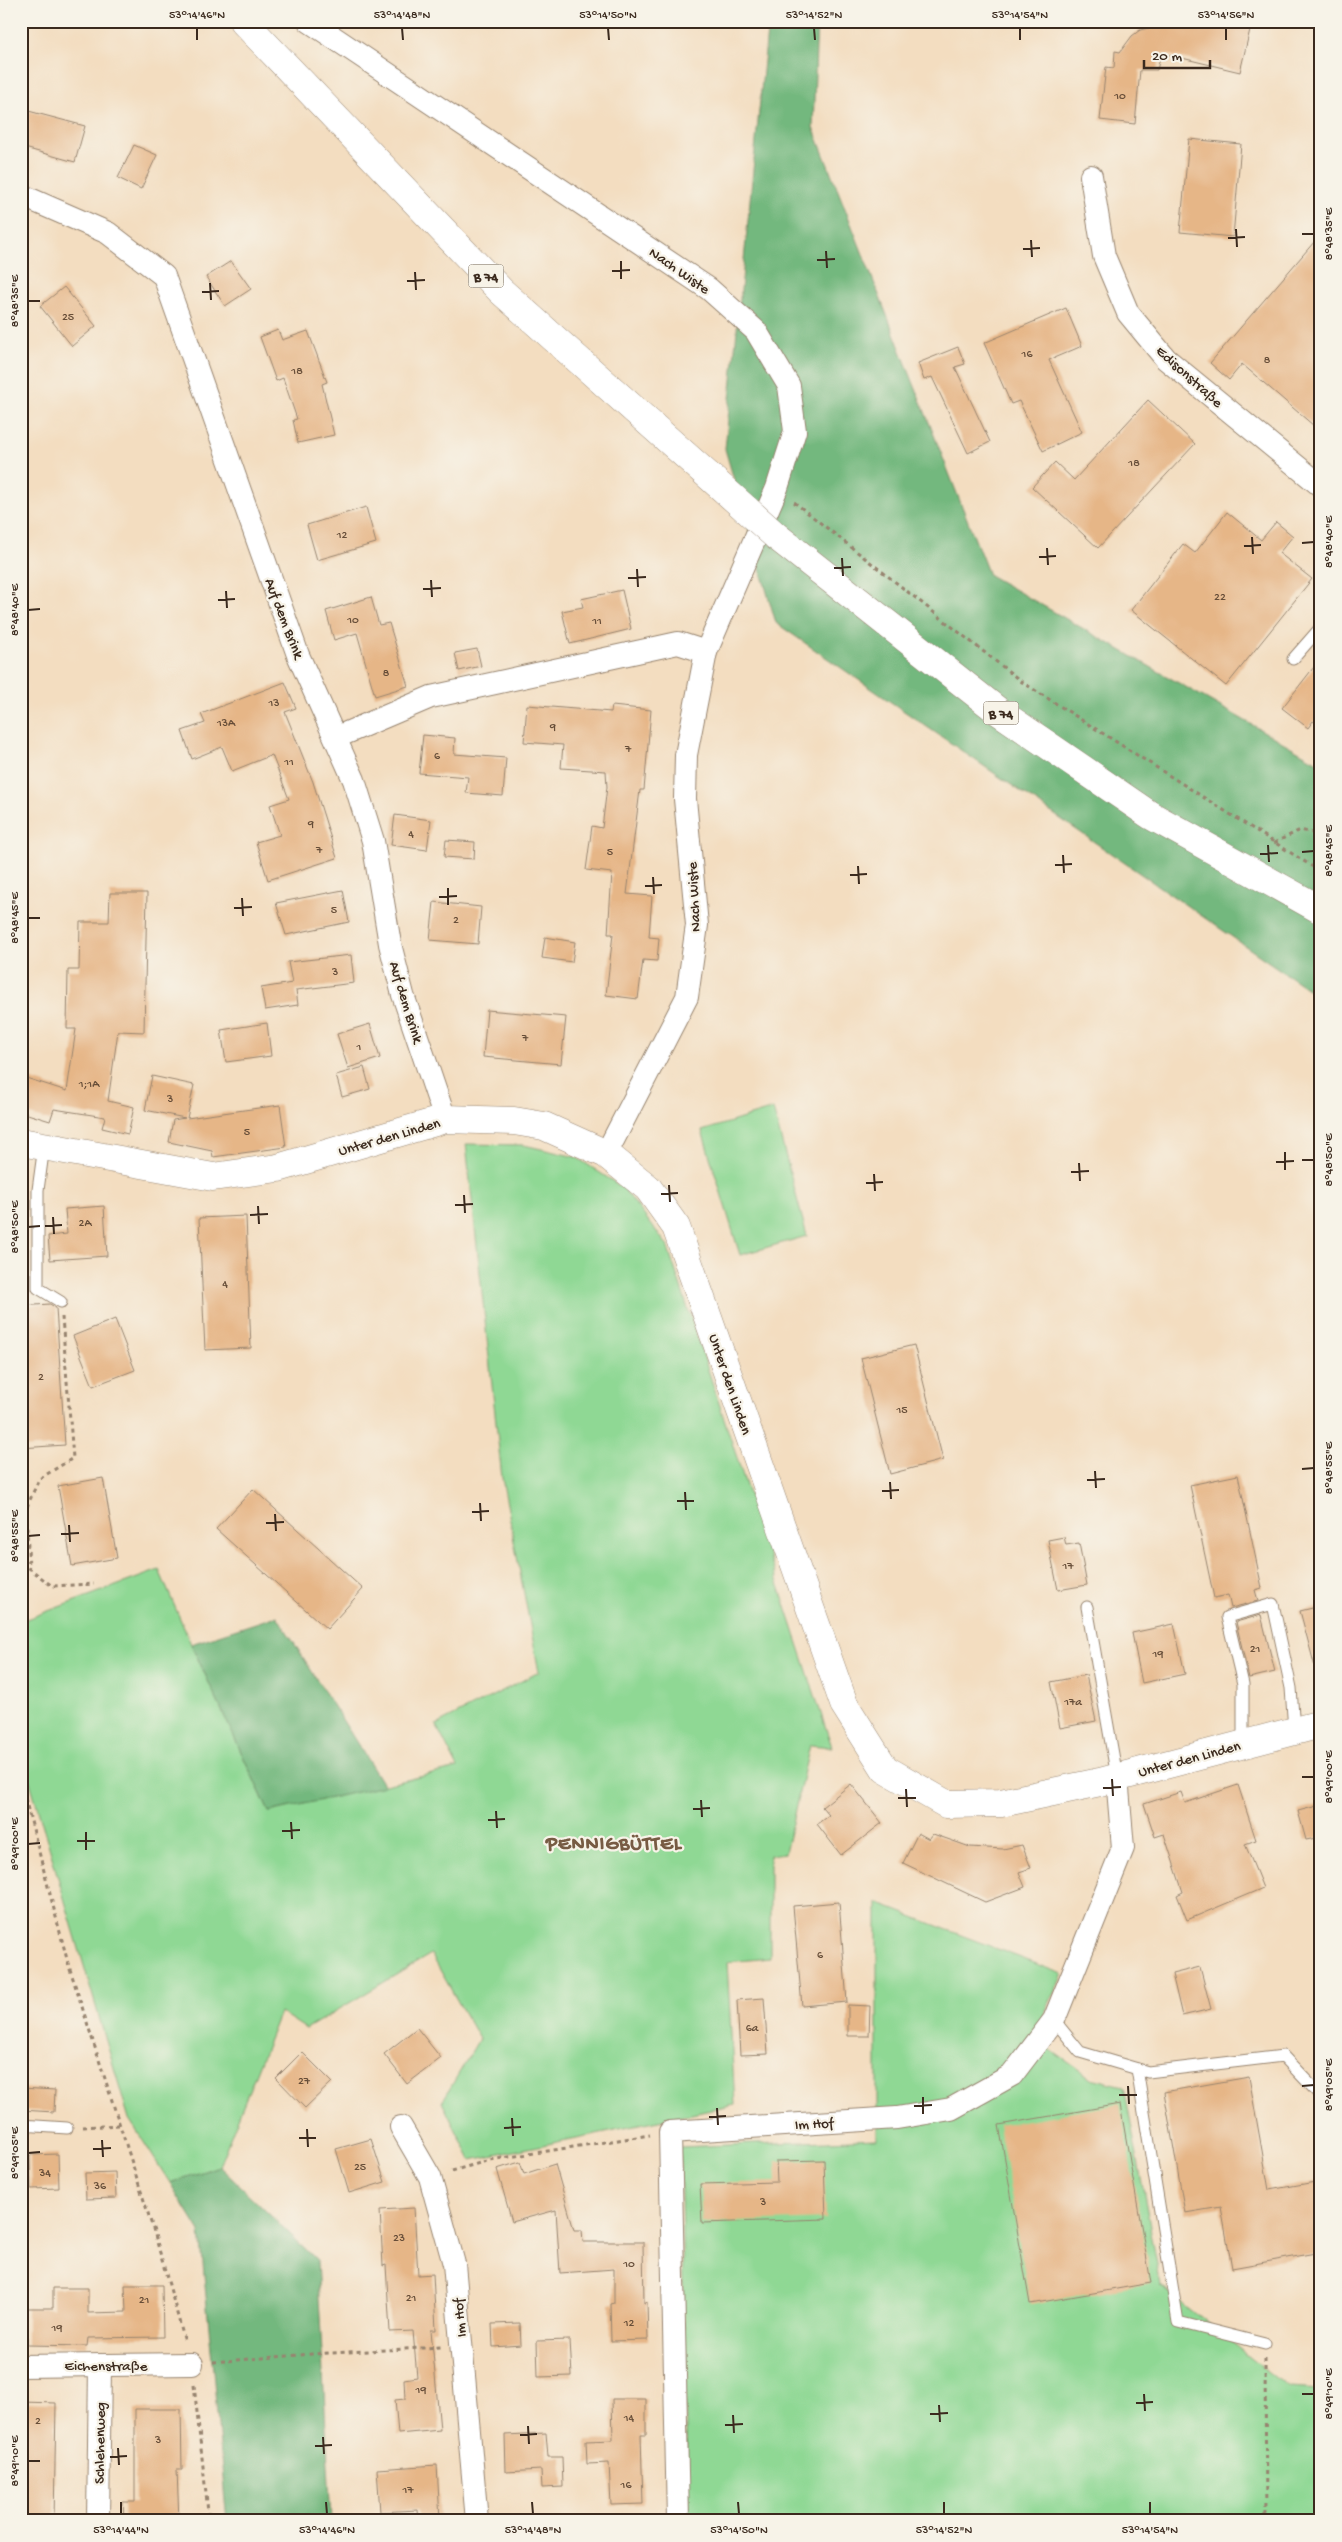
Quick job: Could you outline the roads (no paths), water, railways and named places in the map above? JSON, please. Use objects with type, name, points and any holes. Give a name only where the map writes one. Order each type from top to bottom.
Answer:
[{"type":"street","name":"B 74","points":[[243,21],[500,291],[776,536],[998,711],[1150,815],[1321,910]]},
{"type":"street","name":"Nach Wiste","points":[[309,21],[708,289],[756,331],[789,386],[795,431],[777,488],[706,652],[686,755],[685,799],[698,925],[687,997],[606,1154]]},
{"type":"street","name":"Edisonstraße","points":[[1091,176],[1104,256],[1128,313],[1166,359],[1321,486]]},
{"type":"street","name":"Auf dem Brink","points":[[21,195],[108,233],[164,276],[292,638],[337,737],[354,780],[373,841],[390,944],[403,995],[445,1119]]},
{"type":"street","points":[[337,737],[431,697],[678,643],[706,652]]},
{"type":"street","name":"Unter den Linden","points":[[33,1144],[213,1177],[278,1168],[445,1119],[514,1121],[544,1126],[606,1154],[648,1188],[676,1227],[844,1704],[885,1769],[946,1804],[1001,1803],[1117,1777],[1321,1724]]},
{"type":"street","name":"Im Hof","points":[[678,2521],[670,2132],[897,2118],[951,2109],[1012,2075],[1054,2020],[1123,1848],[1117,1777]]},
{"type":"street","name":"Im Hof","points":[[401,2127],[430,2176],[454,2264],[477,2521]]},
{"type":"street","name":"Eichenstraße","points":[[21,2366],[192,2364]]},
{"type":"street","name":"Schlehenweg","points":[[98,2521],[100,2365]]},
{"type":"lane","points":[[1293,659],[1321,627]]},
{"type":"lane","points":[[33,1144],[38,1190],[38,1288],[60,1302]]},
{"type":"lane","points":[[1243,1744],[1243,1684],[1227,1617],[1273,1604],[1291,1688],[1294,1730]]},
{"type":"lane","points":[[1087,1607],[1117,1777]]},
{"type":"lane","points":[[1054,2020],[1080,2052],[1148,2072],[1283,2056],[1321,2096]]},
{"type":"lane","points":[[1137,2069],[1178,2322],[1265,2344]]},
{"type":"lane","points":[[21,2125],[68,2128]]},
{"type":"district","name":"PENNIGBÜTTEL","points":[[614,1842]]}]
